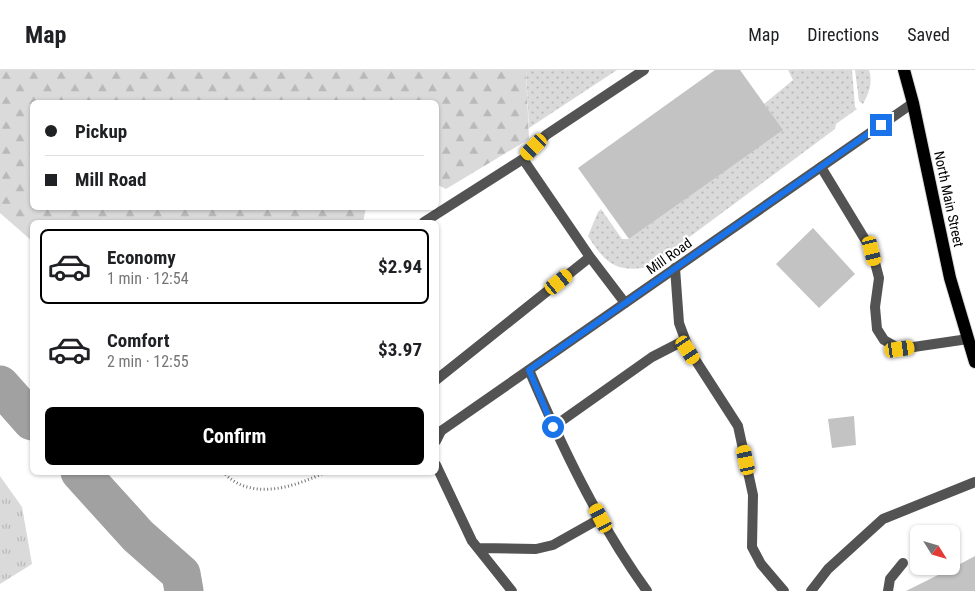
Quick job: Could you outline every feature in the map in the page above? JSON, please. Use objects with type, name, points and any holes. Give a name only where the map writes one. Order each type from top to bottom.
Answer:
[{"type":"main road","name":"North Main Street","points":[[904,70],[913,103],[950,278],[975,362]]},
{"type":"street","points":[[427,220],[523,159],[546,136],[644,70]]},
{"type":"street","name":"Mill Road","points":[[439,435],[441,431],[913,103]]},
{"type":"street","points":[[523,159],[590,257],[625,303]]},
{"type":"street","points":[[821,167],[872,251],[879,278],[875,307],[877,329],[884,340],[900,349],[968,340]]},
{"type":"street","points":[[439,378],[590,257]]},
{"type":"street","points":[[675,268],[679,323],[688,350],[738,426],[753,495],[752,547],[761,564],[784,591]]},
{"type":"street","points":[[553,427],[652,357],[685,340]]},
{"type":"street","points":[[529,370],[553,427],[620,554],[647,591]]},
{"type":"street","points":[[439,471],[472,541],[512,591]]},
{"type":"street","points":[[811,591],[828,569],[884,519],[975,482]]},
{"type":"street","points":[[478,548],[536,549],[553,545],[601,518]]},
{"type":"street","points":[[888,591],[890,579],[904,563]]},
{"type":"path","points":[[227,475],[245,488],[269,489],[293,487],[319,475]]},
{"type":"green space","points":[[0,70],[526,70],[529,139],[446,189],[439,186],[439,100],[30,100],[30,210],[366,210],[363,220],[30,220],[30,239],[0,213]]},
{"type":"green space","points":[[526,70],[617,70],[529,128]]},
{"type":"green space","points":[[788,70],[852,70],[855,107],[857,109],[836,124],[835,129],[649,267],[620,267],[606,259],[588,236],[598,212],[601,209],[622,239],[629,239],[782,130],[764,104],[793,80]]},
{"type":"green space","points":[[855,70],[869,70],[870,88],[863,104],[859,101]]},
{"type":"green space","points":[[0,476],[22,507],[32,564],[0,584]]},
{"type":"building","points":[[715,70],[740,70],[783,130],[629,239],[578,168]]},
{"type":"building","points":[[813,228],[855,274],[819,308],[776,264]]},
{"type":"building","points":[[854,416],[856,445],[832,448],[828,419]]},
{"type":"building","points":[[975,556],[975,591],[906,591],[938,575],[960,575],[960,564]]},
{"type":"waterway","points":[[0,385],[30,419]]},
{"type":"waterway","points":[[83,475],[138,536],[181,574],[184,591]]},
{"type":"route","points":[[553,427],[529,370],[881,125]]}]
